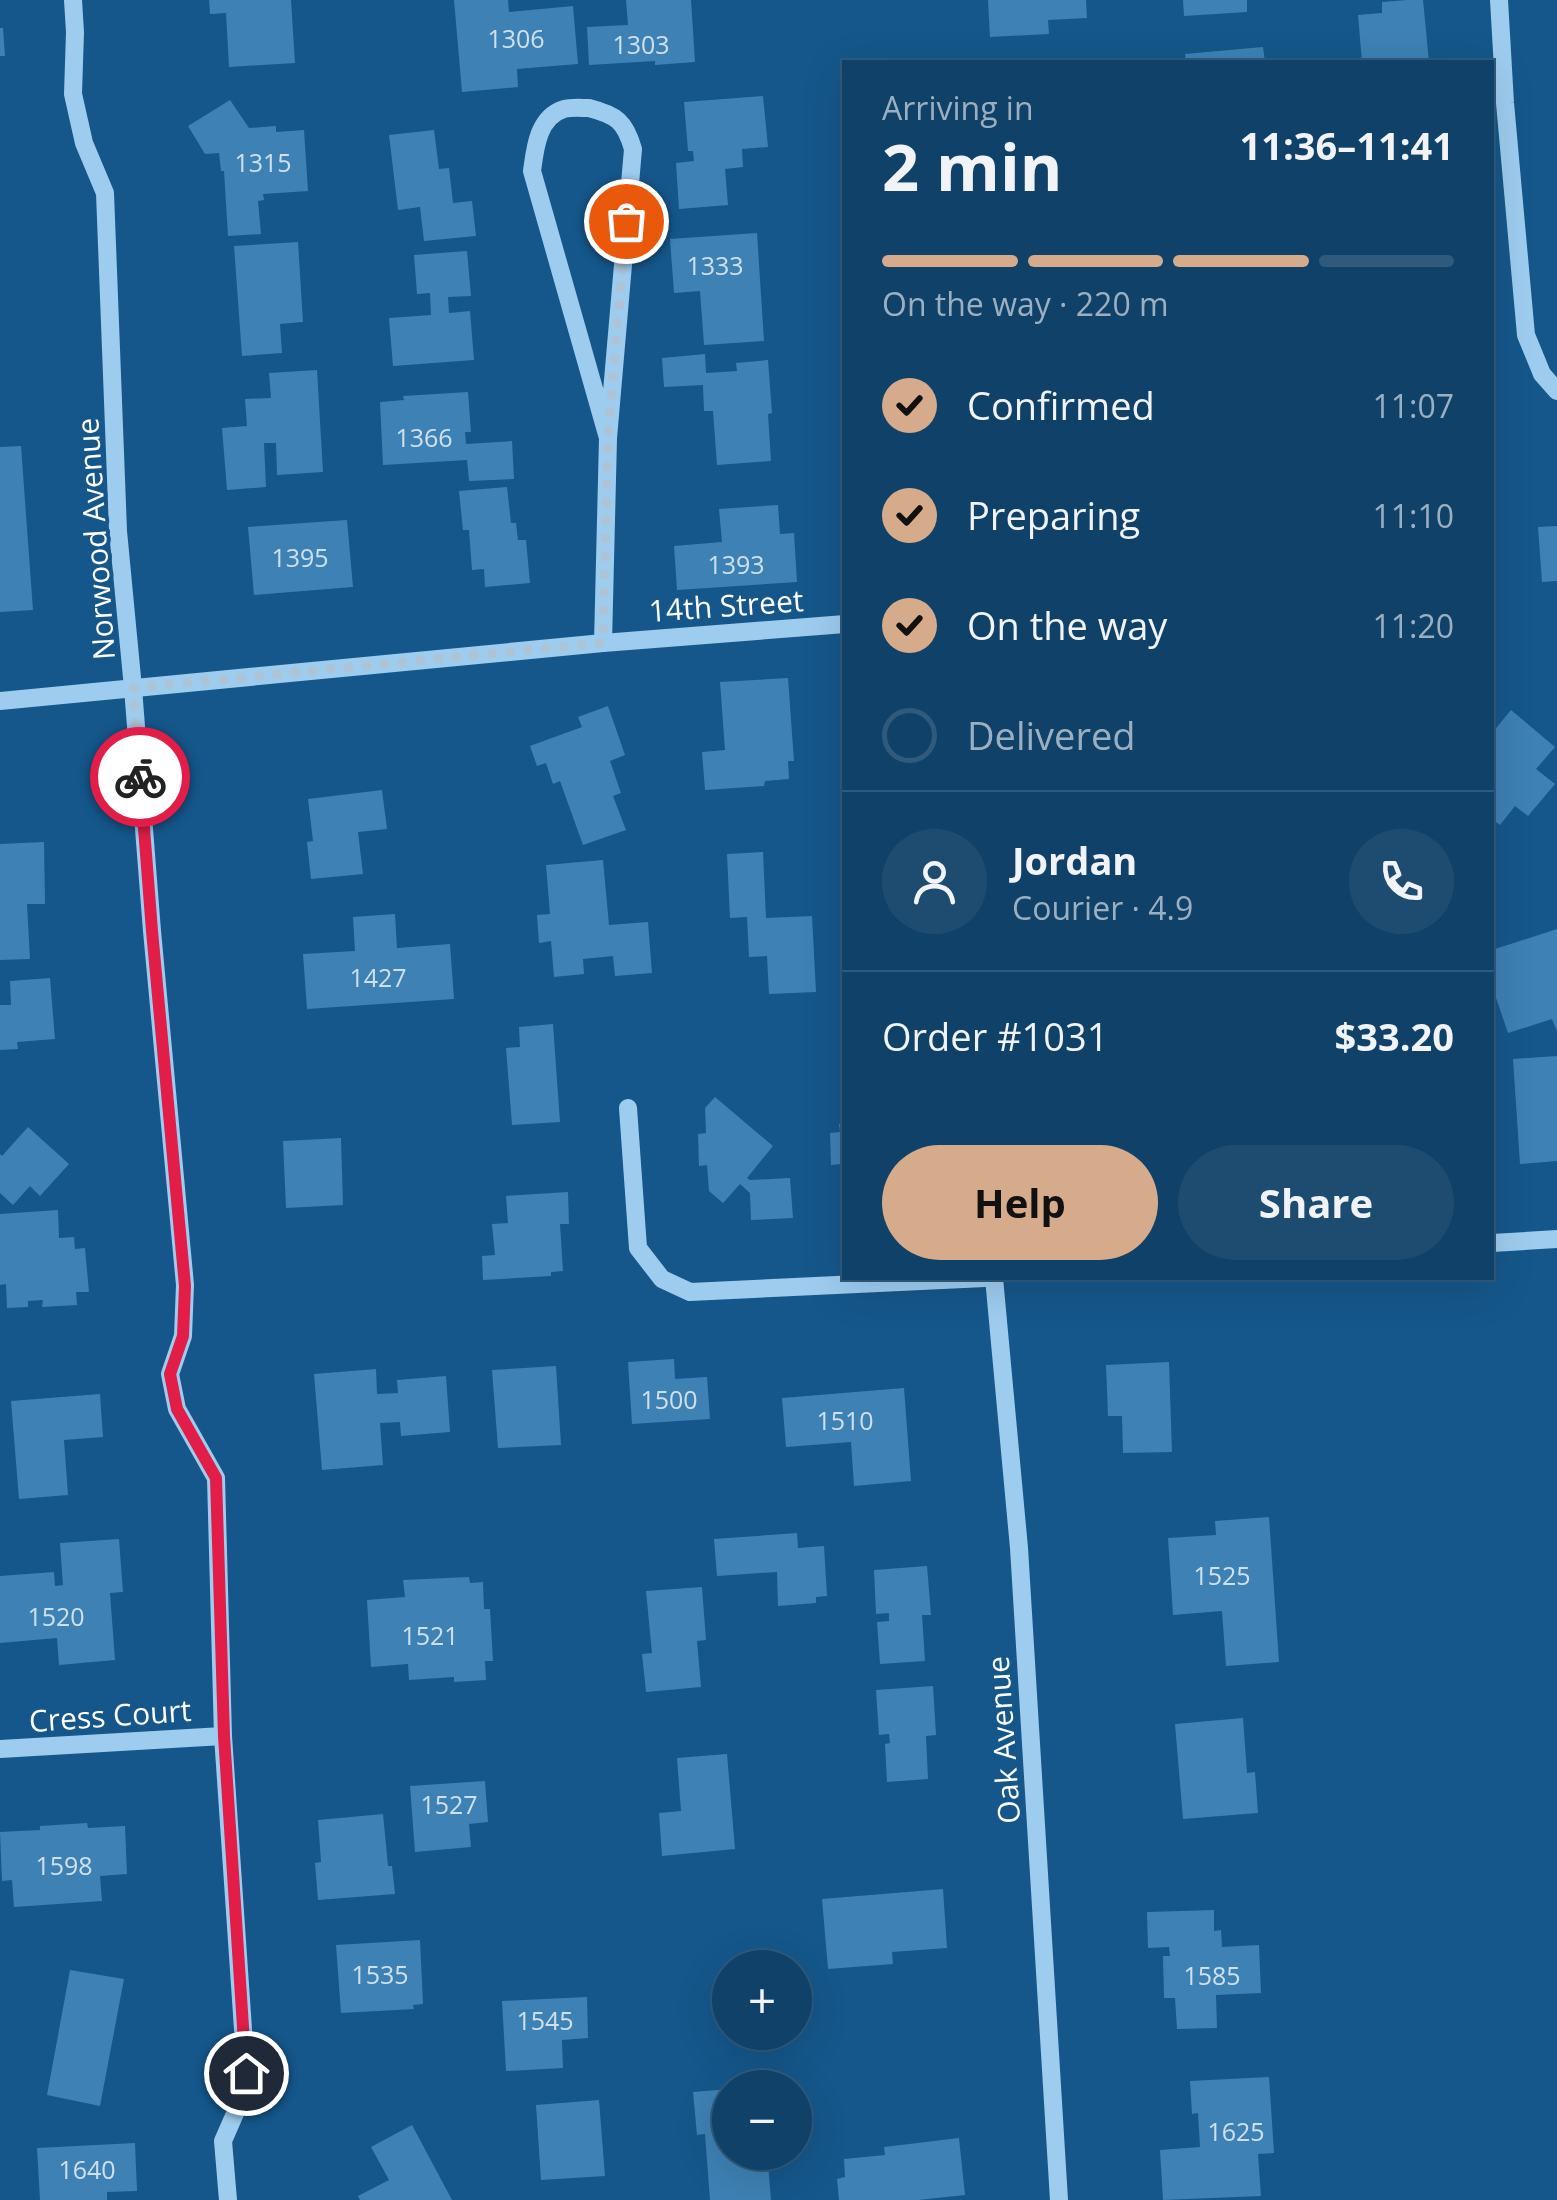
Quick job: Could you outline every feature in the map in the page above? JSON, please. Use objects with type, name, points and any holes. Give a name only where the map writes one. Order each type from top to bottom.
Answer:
[{"type":"street","name":"Norwood Avenue","points":[[73,0],[73,94],[84,143],[106,193],[118,531],[185,1286],[183,1336],[170,1374],[177,1409],[216,1478],[224,1736],[246,2073],[224,2141],[228,2200]]},
{"type":"street","points":[[1498,0],[1526,335],[1542,374],[1557,391]]},
{"type":"street","points":[[603,643],[608,438],[633,149],[628,131],[612,114],[589,108],[562,110],[544,125],[532,171],[608,438]]},
{"type":"street","name":"14th Street","points":[[0,701],[603,643],[842,624]]},
{"type":"street","points":[[628,1108],[638,1248],[662,1279],[690,1292],[943,1280]]},
{"type":"street","points":[[1494,1243],[1557,1239]]},
{"type":"street","name":"Oak Avenue","points":[[994,1280],[1018,1548],[1058,2200]]},
{"type":"street","name":"Cress Court","points":[[0,1749],[224,1736]]},
{"type":"building","points":[[209,0],[291,0],[295,63],[229,67],[226,13],[210,14]]},
{"type":"building","points":[[454,0],[508,0],[509,12],[573,6],[578,64],[517,69],[518,87],[462,92]]},
{"type":"building","points":[[626,0],[691,0],[695,62],[589,65],[587,27],[628,25]]},
{"type":"building","points":[[988,0],[1086,0],[1087,18],[1048,20],[1049,34],[990,37]]},
{"type":"building","points":[[1183,0],[1247,0],[1247,12],[1184,16]]},
{"type":"building","points":[[1423,0],[1429,60],[1362,60],[1358,15],[1382,13],[1382,2]]},
{"type":"building","points":[[3,28],[5,56],[0,56]]},
{"type":"building","points":[[1263,47],[1265,60],[1186,60],[1185,54]]},
{"type":"building","points":[[763,96],[768,147],[742,149],[743,167],[725,169],[728,205],[679,209],[676,163],[694,161],[693,151],[688,151],[684,102]]},
{"type":"building","points":[[230,100],[249,128],[276,126],[276,132],[304,130],[308,191],[263,194],[264,200],[258,201],[261,234],[228,236],[224,171],[219,153],[205,154],[188,126]]},
{"type":"building","points":[[434,130],[439,169],[449,168],[453,203],[472,201],[476,236],[424,241],[420,207],[398,210],[389,135]]},
{"type":"building","points":[[757,233],[764,341],[704,345],[700,291],[674,293],[670,239]]},
{"type":"building","points":[[298,242],[303,322],[280,324],[282,353],[242,356],[234,246]]},
{"type":"building","points":[[467,251],[471,296],[448,297],[449,313],[470,311],[474,360],[393,366],[389,318],[431,315],[430,293],[417,294],[414,255]]},
{"type":"building","points":[[705,354],[706,373],[737,371],[736,363],[768,360],[771,461],[717,465],[713,411],[704,411],[703,385],[664,387],[662,358]]},
{"type":"building","points":[[317,370],[323,472],[277,475],[276,443],[264,443],[266,487],[227,490],[222,428],[247,426],[245,399],[271,398],[269,373]]},
{"type":"building","points":[[468,392],[471,432],[465,432],[466,444],[512,441],[514,479],[469,481],[467,460],[383,465],[380,402],[404,400],[403,396]]},
{"type":"building","points":[[21,446],[33,610],[0,612],[0,447]]},
{"type":"building","points":[[507,487],[511,523],[516,523],[518,540],[526,540],[530,583],[485,587],[484,569],[472,570],[469,530],[463,530],[459,491]]},
{"type":"building","points":[[778,505],[780,534],[794,533],[797,582],[677,590],[674,546],[722,542],[719,509]]},
{"type":"building","points":[[347,520],[353,587],[254,595],[248,527]]},
{"type":"building","points":[[1557,526],[1557,581],[1542,582],[1538,527]]},
{"type":"building","points":[[788,678],[794,761],[788,761],[789,779],[765,781],[764,786],[705,790],[702,752],[725,750],[720,682]]},
{"type":"building","points":[[608,706],[625,755],[610,761],[621,793],[613,796],[626,830],[583,845],[560,781],[553,784],[546,763],[537,766],[530,746],[582,727],[578,717]]},
{"type":"building","points":[[1511,710],[1555,747],[1536,769],[1555,784],[1528,816],[1515,806],[1500,825],[1494,820],[1494,731]]},
{"type":"building","points":[[382,790],[387,829],[358,832],[363,874],[311,879],[307,842],[313,841],[308,799]]},
{"type":"building","points":[[44,842],[45,904],[27,904],[30,959],[0,960],[0,844]]},
{"type":"building","points":[[763,852],[766,918],[812,916],[816,992],[769,994],[767,956],[749,957],[747,917],[730,918],[727,854]]},
{"type":"building","points":[[603,860],[609,925],[648,922],[652,973],[615,976],[613,956],[583,959],[584,974],[554,977],[551,941],[539,943],[537,915],[550,914],[546,865]]},
{"type":"building","points":[[395,914],[397,948],[450,944],[454,999],[307,1009],[303,954],[355,951],[353,917]]},
{"type":"building","points":[[1557,929],[1557,1031],[1552,1019],[1508,1033],[1494,992],[1494,949]]},
{"type":"building","points":[[50,978],[55,1039],[17,1042],[18,1049],[0,1050],[0,1005],[11,1005],[10,981]]},
{"type":"building","points":[[553,1024],[560,1122],[512,1125],[506,1048],[520,1047],[519,1027]]},
{"type":"building","points":[[1557,1056],[1557,1161],[1520,1164],[1513,1059]]},
{"type":"building","points":[[715,1097],[773,1146],[747,1178],[790,1178],[793,1218],[751,1220],[750,1193],[740,1184],[723,1203],[709,1191],[707,1165],[699,1166],[698,1134],[706,1133],[705,1108]]},
{"type":"building","points":[[842,1124],[842,1175],[841,1164],[831,1165],[830,1133],[840,1132]]},
{"type":"building","points":[[28,1127],[69,1164],[40,1196],[30,1186],[13,1205],[0,1193],[0,1154]]},
{"type":"building","points":[[341,1138],[343,1205],[286,1208],[283,1141]]},
{"type":"building","points":[[568,1192],[569,1224],[560,1224],[563,1271],[551,1272],[551,1276],[483,1280],[482,1256],[495,1255],[492,1224],[508,1223],[506,1196]]},
{"type":"building","points":[[58,1210],[59,1238],[74,1237],[75,1249],[85,1248],[89,1292],[76,1292],[77,1305],[42,1307],[43,1300],[28,1301],[28,1307],[7,1308],[6,1284],[0,1285],[0,1214]]},
{"type":"building","points":[[674,1359],[675,1379],[707,1377],[710,1419],[632,1424],[628,1362]]},
{"type":"building","points":[[1169,1362],[1172,1452],[1123,1453],[1122,1416],[1108,1416],[1106,1365]]},
{"type":"building","points":[[556,1366],[561,1445],[498,1448],[492,1370]]},
{"type":"building","points":[[376,1369],[377,1394],[398,1393],[397,1380],[446,1376],[450,1432],[401,1436],[400,1422],[380,1423],[383,1465],[322,1470],[314,1374]]},
{"type":"building","points":[[904,1388],[911,1481],[854,1486],[851,1442],[786,1447],[782,1398]]},
{"type":"building","points":[[100,1394],[103,1437],[64,1440],[68,1495],[19,1499],[11,1401]]},
{"type":"building","points":[[1269,1517],[1279,1662],[1226,1666],[1222,1611],[1173,1615],[1168,1538],[1216,1535],[1215,1521]]},
{"type":"building","points":[[797,1533],[798,1548],[824,1546],[827,1596],[816,1597],[816,1603],[778,1606],[777,1572],[717,1576],[714,1539]]},
{"type":"building","points":[[119,1539],[123,1592],[110,1593],[115,1660],[59,1665],[57,1638],[0,1643],[0,1576],[54,1572],[55,1586],[63,1585],[60,1543]]},
{"type":"building","points":[[927,1566],[931,1615],[922,1615],[925,1661],[880,1664],[877,1622],[889,1621],[889,1613],[876,1614],[874,1570]]},
{"type":"building","points":[[469,1577],[470,1583],[483,1582],[484,1609],[490,1609],[493,1661],[485,1661],[486,1680],[409,1680],[408,1664],[371,1667],[367,1600],[405,1597],[403,1580]]},
{"type":"building","points":[[702,1587],[706,1640],[697,1641],[701,1687],[646,1692],[642,1654],[652,1653],[646,1591]]},
{"type":"building","points":[[933,1686],[936,1735],[926,1736],[928,1779],[887,1782],[885,1744],[890,1743],[889,1734],[879,1735],[876,1690]]},
{"type":"building","points":[[1243,1718],[1247,1773],[1255,1772],[1258,1813],[1183,1819],[1175,1724]]},
{"type":"building","points":[[727,1754],[735,1849],[662,1856],[659,1813],[681,1811],[677,1758]]},
{"type":"building","points":[[485,1781],[488,1822],[469,1824],[471,1847],[415,1852],[410,1786]]},
{"type":"building","points":[[383,1814],[395,1894],[318,1900],[318,1820]]},
{"type":"building","points":[[87,1823],[88,1828],[125,1826],[127,1874],[100,1876],[102,1901],[14,1907],[12,1880],[2,1881],[0,1832]]},
{"type":"building","points":[[943,1889],[947,1948],[892,1952],[893,1964],[828,1969],[822,1899]]},
{"type":"building","points":[[1214,1910],[1214,1931],[1221,1930],[1222,1947],[1259,1945],[1261,1993],[1216,1995],[1217,2028],[1177,2029],[1175,1998],[1164,1998],[1163,1956],[1170,1956],[1169,1947],[1148,1948],[1147,1912]]},
{"type":"building","points":[[420,1940],[423,2004],[413,2005],[414,2009],[341,2013],[336,1945]]},
{"type":"building","points":[[70,1970],[124,1979],[100,2106],[47,2095]]},
{"type":"building","points":[[587,1997],[588,2038],[562,2040],[563,2068],[506,2071],[502,2001]]},
{"type":"building","points":[[1269,2077],[1274,2153],[1258,2154],[1261,2196],[1163,2200],[1160,2150],[1200,2147],[1198,2113],[1192,2114],[1190,2081]]},
{"type":"building","points":[[712,2090],[712,2170],[768,2170],[771,2200],[710,2200],[705,2134],[697,2135],[693,2092]]},
{"type":"building","points":[[599,2100],[605,2176],[541,2180],[536,2105]]},
{"type":"building","points":[[412,2125],[452,2200],[360,2200],[358,2196],[389,2180],[371,2147]]},
{"type":"building","points":[[959,2138],[965,2195],[918,2200],[839,2200],[837,2179],[845,2177],[844,2159],[885,2155],[884,2147]]},
{"type":"building","points":[[135,2143],[137,2191],[107,2192],[107,2200],[40,2200],[37,2148]]},
{"type":"way so far","points":[[140,777],[133,688],[603,643],[608,438],[626,221]]},
{"type":"route","points":[[140,777],[185,1286],[183,1336],[170,1374],[177,1409],[216,1478],[224,1736],[246,2073]]}]
